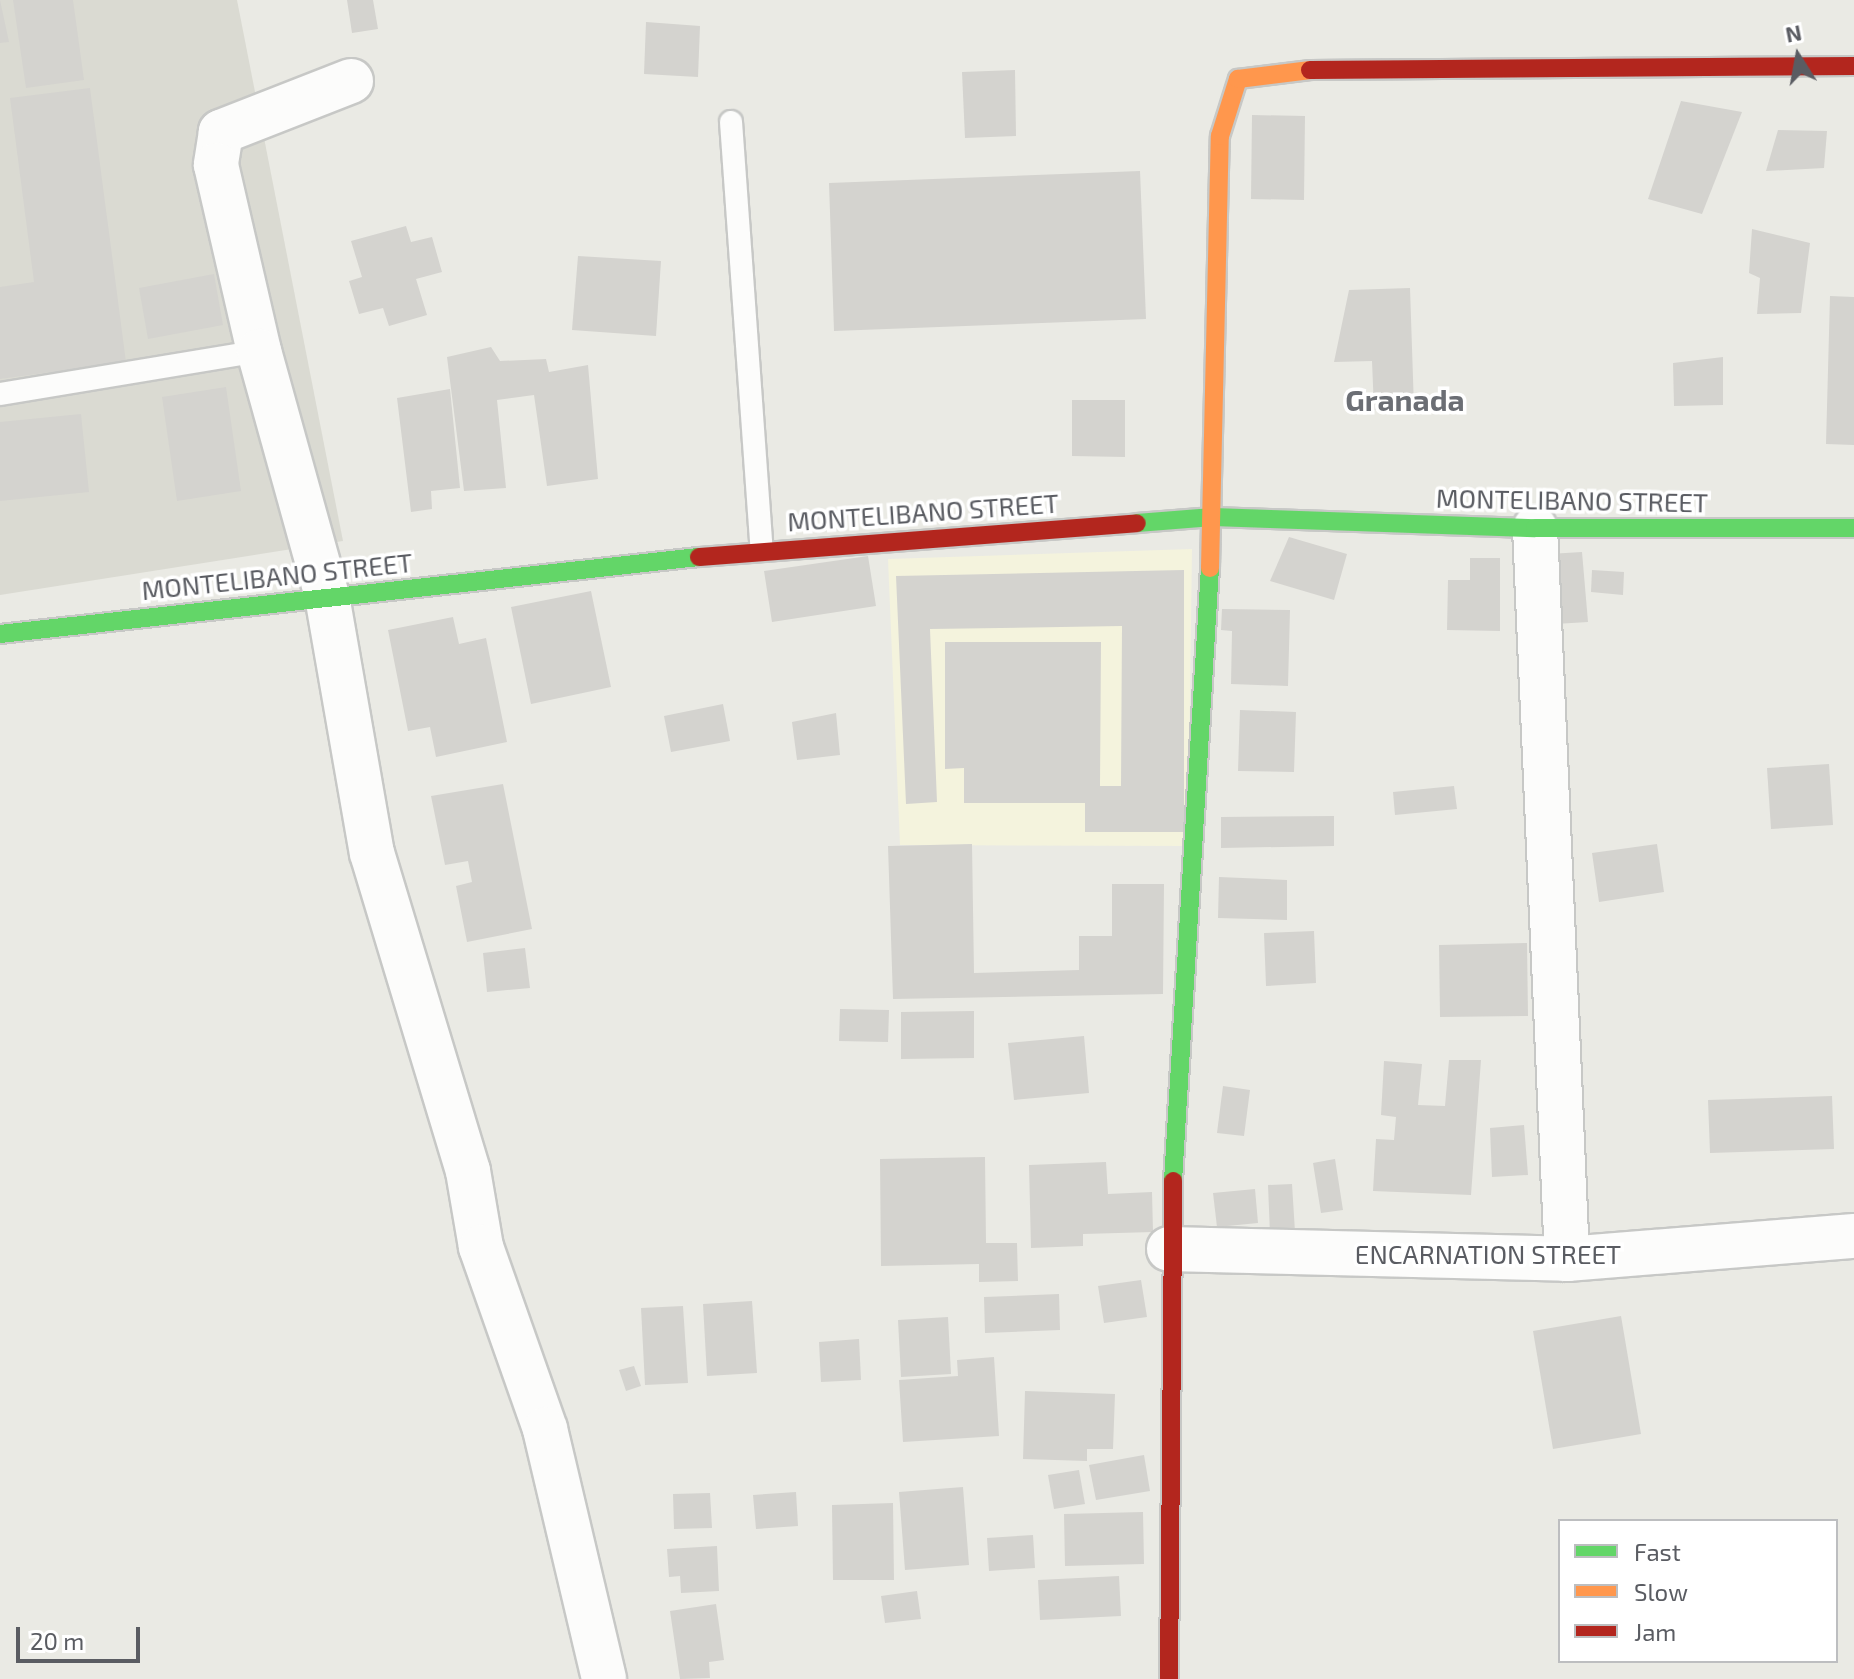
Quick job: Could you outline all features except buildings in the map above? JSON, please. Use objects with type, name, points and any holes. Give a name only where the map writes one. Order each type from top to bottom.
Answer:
[{"type":"street","points":[[1169,1679],[1169,1249],[1213,517],[1220,136],[1238,79],[1272,70],[1854,66]]},
{"type":"street","points":[[351,81],[221,132],[216,165],[259,351],[327,596],[372,853],[468,1171],[481,1247],[545,1429],[604,1679]]},
{"type":"street","name":"MONTELIBANO STREET","points":[[0,634],[762,550],[1213,517],[1535,528],[1854,528]]},
{"type":"street","points":[[1535,528],[1567,1259]]},
{"type":"street","name":"ENCARNATION STREET","points":[[1169,1249],[1567,1259],[1854,1236]]},
{"type":"lane","points":[[731,122],[762,550]]},
{"type":"lane","points":[[0,394],[259,351]]},
{"type":"shaded area","points":[[0,0],[237,0],[343,541],[0,595]]},
{"type":"shaded area","points":[[1192,549],[1188,846],[900,845],[888,559]]},
{"type":"traffic: fast","points":[[1137,523],[1213,517],[1535,528],[1854,528]]},
{"type":"traffic: fast","points":[[0,634],[699,557]]},
{"type":"traffic: fast","points":[[1173,1181],[1210,568]]},
{"type":"traffic: slow","points":[[1210,568],[1220,136],[1238,79],[1310,70]]},
{"type":"traffic: jam","points":[[1310,70],[1854,66]]},
{"type":"traffic: jam","points":[[699,557],[1137,523]]},
{"type":"traffic: jam","points":[[1169,1679],[1173,1181]]},
{"type":"district","name":"Granada","points":[[1405,399]]}]
